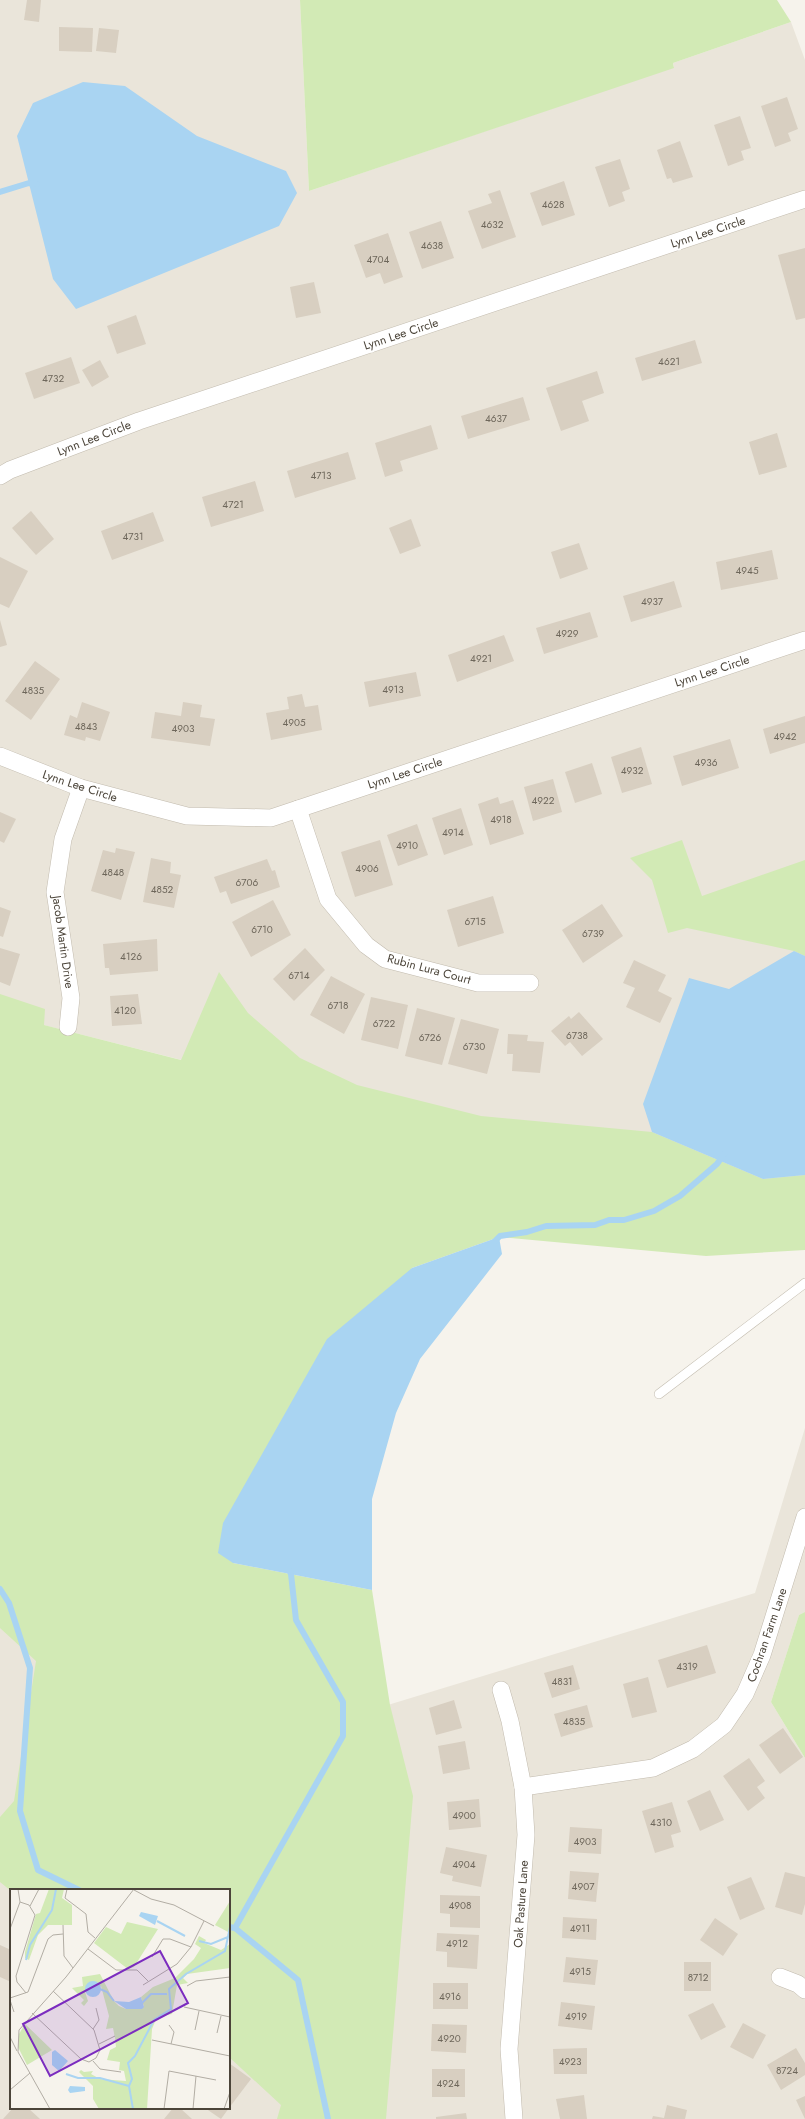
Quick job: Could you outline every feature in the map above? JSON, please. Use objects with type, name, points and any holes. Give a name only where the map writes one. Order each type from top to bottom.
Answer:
[{"type":"street","name":"Lynn Lee Circle","points":[[0,476],[10,470],[139,421],[805,199]]},
{"type":"street","name":"Lynn Lee Circle","points":[[0,756],[81,788],[188,816],[271,818],[805,640]]},
{"type":"street","name":"Jacob Martin Drive","points":[[68,1027],[71,998],[55,892],[63,839],[81,788]]},
{"type":"street","name":"Rubin Lura Court","points":[[298,809],[328,899],[366,945],[385,959],[478,983],[530,983]]},
{"type":"street","name":"Cochran Farm Lane","points":[[523,1787],[653,1768],[692,1749],[724,1725],[745,1694],[762,1655],[805,1517]]},
{"type":"street","name":"Oak Pasture Lane","points":[[501,1690],[510,1721],[523,1787],[526,1835],[509,2049],[514,2119]]},
{"type":"street","points":[[780,1977],[798,1984],[805,1990]]},
{"type":"lane","points":[[658,1394],[805,1283]]},
{"type":"shaded area","points":[[0,0],[300,0],[309,191],[674,67],[673,63],[791,22],[805,60],[805,1218],[0,1014]]},
{"type":"shaded area","points":[[805,1428],[805,1612],[799,1615],[771,1702],[805,1758],[805,2119],[0,2119],[0,1562],[296,1733],[755,1593]]},
{"type":"green space","points":[[300,0],[777,0],[791,22],[673,63],[674,68],[309,191]]},
{"type":"green space","points":[[682,840],[702,896],[805,860],[805,956],[794,951],[687,928],[668,933],[652,880],[630,858]]},
{"type":"green space","points":[[219,972],[248,1013],[300,1058],[357,1085],[481,1116],[652,1132],[763,1179],[805,1175],[805,1250],[706,1256],[499,1237],[412,1268],[233,1563],[372,1590],[390,1705],[413,1796],[386,2119],[277,2119],[281,2105],[230,2058],[230,1889],[10,1890],[0,1882],[0,1817],[14,1801],[36,1661],[0,1628],[0,994],[45,1009],[44,1025],[181,1060]]},
{"type":"green space","points":[[805,1612],[805,1758],[771,1702],[799,1615]]},
{"type":"water","points":[[83,82],[125,86],[197,136],[286,171],[297,193],[279,226],[76,309],[53,279],[17,136],[33,103]]},
{"type":"water","points":[[794,951],[805,956],[805,1175],[763,1179],[652,1132],[643,1104],[689,978],[729,989]]},
{"type":"water","points":[[499,1237],[502,1254],[420,1359],[396,1413],[372,1499],[372,1590],[233,1563],[218,1553],[223,1523],[327,1339],[412,1268]]},
{"type":"building","points":[[27,0],[41,0],[39,22],[24,20]]},
{"type":"building","points":[[59,27],[93,28],[92,52],[59,51]]},
{"type":"building","points":[[99,28],[119,30],[116,53],[96,51]]},
{"type":"building","points":[[787,97],[798,129],[788,133],[791,141],[775,147],[761,106]]},
{"type":"building","points":[[740,116],[751,148],[741,151],[744,160],[728,166],[714,125]]},
{"type":"building","points":[[680,141],[693,177],[673,183],[671,178],[667,179],[657,150]]},
{"type":"building","points":[[620,159],[630,189],[622,192],[625,201],[609,207],[595,167]]},
{"type":"building","points":[[564,181],[575,215],[542,226],[530,193]]},
{"type":"building","points":[[500,190],[516,237],[482,249],[468,211],[492,203],[488,194]]},
{"type":"building","points":[[441,221],[454,258],[422,269],[409,232]]},
{"type":"building","points":[[388,233],[403,277],[384,284],[380,273],[366,278],[354,245]]},
{"type":"building","points":[[805,248],[805,318],[796,320],[778,255]]},
{"type":"building","points":[[314,282],[321,313],[296,318],[290,287]]},
{"type":"building","points":[[136,315],[146,344],[117,354],[107,326]]},
{"type":"building","points":[[695,340],[702,363],[642,381],[635,358]]},
{"type":"building","points":[[71,357],[80,383],[34,399],[25,373]]},
{"type":"building","points":[[100,360],[109,377],[92,387],[82,370]]},
{"type":"building","points":[[597,371],[604,393],[582,401],[589,421],[561,431],[546,388]]},
{"type":"building","points":[[523,397],[530,420],[468,439],[461,416]]},
{"type":"building","points":[[431,425],[438,449],[400,461],[403,471],[385,477],[375,443]]},
{"type":"building","points":[[777,433],[787,467],[759,475],[749,442]]},
{"type":"building","points":[[348,452],[356,479],[295,498],[287,471]]},
{"type":"building","points":[[255,481],[264,511],[211,527],[202,497]]},
{"type":"building","points":[[31,511],[54,539],[36,555],[12,528]]},
{"type":"building","points":[[153,512],[164,541],[112,560],[101,531]]},
{"type":"building","points":[[411,519],[421,546],[400,554],[389,528]]},
{"type":"building","points":[[579,543],[588,569],[560,579],[551,552]]},
{"type":"building","points":[[772,550],[778,579],[721,590],[716,562]]},
{"type":"building","points":[[0,557],[28,571],[9,608],[0,604]]},
{"type":"building","points":[[674,581],[682,607],[631,622],[623,596]]},
{"type":"building","points":[[590,612],[598,637],[544,654],[536,628]]},
{"type":"building","points":[[0,620],[7,645],[0,647]]},
{"type":"building","points":[[504,635],[514,661],[457,682],[448,655]]},
{"type":"building","points":[[35,661],[60,679],[31,720],[5,701]]},
{"type":"building","points":[[416,672],[421,696],[369,707],[364,682]]},
{"type":"building","points":[[302,694],[305,707],[318,705],[322,730],[271,740],[266,713],[289,709],[287,697]]},
{"type":"building","points":[[82,702],[110,712],[100,741],[86,737],[85,741],[64,735],[70,715],[77,718]]},
{"type":"building","points":[[183,702],[202,705],[200,717],[215,719],[210,746],[151,738],[155,712],[181,716]]},
{"type":"building","points":[[805,716],[805,743],[770,754],[763,729]]},
{"type":"building","points":[[730,739],[739,768],[682,786],[673,756]]},
{"type":"building","points":[[641,747],[652,784],[622,793],[611,757]]},
{"type":"building","points":[[592,763],[602,794],[575,803],[565,772]]},
{"type":"building","points":[[553,779],[562,812],[533,821],[524,787]]},
{"type":"building","points":[[498,797],[500,804],[513,800],[524,834],[490,845],[478,804]]},
{"type":"building","points":[[461,808],[473,845],[444,855],[432,818]]},
{"type":"building","points":[[0,812],[16,819],[4,843],[0,841]]},
{"type":"building","points":[[417,824],[428,855],[398,866],[387,835]]},
{"type":"building","points":[[380,840],[393,885],[355,897],[341,852]]},
{"type":"building","points":[[116,848],[135,852],[121,900],[91,891],[103,850],[115,853]]},
{"type":"building","points":[[151,858],[171,862],[170,873],[181,875],[174,908],[143,902]]},
{"type":"building","points":[[267,859],[272,871],[275,870],[280,887],[231,904],[226,891],[220,893],[214,877]]},
{"type":"building","points":[[493,896],[504,933],[458,947],[447,910]]},
{"type":"building","points":[[273,900],[291,935],[251,957],[232,922]]},
{"type":"building","points":[[602,904],[623,936],[583,963],[562,930]]},
{"type":"building","points":[[0,907],[11,911],[3,937],[0,936]]},
{"type":"building","points":[[157,939],[158,971],[110,975],[109,968],[105,968],[103,944]]},
{"type":"building","points":[[0,948],[20,954],[10,986],[0,982]]},
{"type":"building","points":[[305,948],[325,970],[294,1001],[273,979]]},
{"type":"building","points":[[634,960],[666,975],[658,991],[672,998],[660,1023],[626,1007],[635,988],[623,983]]},
{"type":"building","points":[[331,976],[365,994],[344,1034],[310,1015]]},
{"type":"building","points":[[138,994],[142,1024],[112,1026],[110,996]]},
{"type":"building","points":[[371,997],[408,1005],[398,1049],[361,1040]]},
{"type":"building","points":[[417,1008],[455,1018],[442,1065],[405,1056]]},
{"type":"building","points":[[579,1012],[603,1039],[582,1056],[570,1042],[565,1046],[551,1031],[569,1016],[571,1019]]},
{"type":"building","points":[[461,1019],[499,1029],[487,1074],[448,1064]]},
{"type":"building","points":[[508,1034],[528,1035],[527,1041],[544,1042],[540,1073],[512,1071],[513,1054],[507,1054]]},
{"type":"building","points":[[707,1645],[716,1673],[667,1688],[658,1660]]},
{"type":"building","points":[[573,1665],[580,1689],[552,1698],[544,1673]]},
{"type":"building","points":[[648,1677],[657,1712],[632,1718],[623,1684]]},
{"type":"building","points":[[454,1700],[462,1728],[436,1735],[429,1708]]},
{"type":"building","points":[[587,1705],[593,1727],[561,1737],[554,1714]]},
{"type":"building","points":[[783,1728],[803,1757],[780,1774],[759,1745]]},
{"type":"building","points":[[465,1741],[470,1769],[443,1774],[438,1746]]},
{"type":"building","points":[[749,1758],[765,1781],[757,1787],[765,1798],[748,1811],[723,1776]]},
{"type":"building","points":[[710,1790],[724,1820],[700,1831],[687,1801]]},
{"type":"building","points":[[479,1799],[481,1827],[449,1830],[447,1802]]},
{"type":"building","points":[[672,1802],[681,1832],[671,1835],[674,1847],[655,1853],[642,1811]]},
{"type":"building","points":[[570,1827],[602,1829],[601,1854],[568,1852]]},
{"type":"building","points":[[446,1847],[487,1855],[481,1887],[452,1881],[453,1876],[440,1873]]},
{"type":"building","points":[[570,1871],[599,1873],[596,1902],[568,1899]]},
{"type":"building","points":[[785,1872],[805,1877],[805,1904],[802,1915],[775,1907]]},
{"type":"building","points":[[751,1877],[765,1909],[740,1920],[727,1887]]},
{"type":"building","points":[[440,1895],[480,1896],[480,1928],[450,1927],[450,1914],[440,1913]]},
{"type":"building","points":[[563,1917],[597,1919],[596,1940],[562,1938]]},
{"type":"building","points":[[715,1918],[738,1934],[723,1956],[700,1940]]},
{"type":"building","points":[[437,1933],[479,1935],[477,1969],[447,1967],[447,1952],[436,1951]]},
{"type":"building","points":[[0,1945],[10,1950],[10,1982],[0,1977]]},
{"type":"building","points":[[566,1957],[598,1960],[595,1985],[563,1982]]},
{"type":"building","points":[[684,1962],[711,1962],[711,1991],[684,1991]]},
{"type":"building","points":[[433,1983],[468,1983],[468,2009],[433,2009]]},
{"type":"building","points":[[561,2002],[595,2006],[592,2030],[558,2026]]},
{"type":"building","points":[[713,2003],[726,2027],[701,2040],[688,2015]]},
{"type":"building","points":[[743,2023],[766,2035],[753,2059],[730,2047]]},
{"type":"building","points":[[432,2024],[467,2025],[466,2053],[431,2051]]},
{"type":"building","points":[[587,2048],[587,2074],[554,2074],[553,2049]]},
{"type":"building","points":[[796,2048],[805,2063],[805,2075],[781,2090],[767,2065]]},
{"type":"building","points":[[230,2064],[251,2079],[230,2107]]},
{"type":"building","points":[[432,2069],[465,2069],[465,2097],[432,2097]]},
{"type":"building","points":[[584,2095],[587,2119],[560,2119],[556,2099]]},
{"type":"building","points":[[805,2096],[805,2119],[796,2100]]},
{"type":"building","points":[[667,2105],[687,2110],[685,2119],[652,2119],[653,2116],[664,2118]]},
{"type":"building","points":[[12,2109],[29,2109],[40,2119],[3,2119]]},
{"type":"building","points":[[172,2109],[181,2109],[192,2119],[164,2119]]},
{"type":"building","points":[[206,2109],[228,2109],[221,2119]]},
{"type":"building","points":[[466,2113],[467,2119],[436,2119],[436,2117]]},
{"type":"waterway","points":[[0,192],[29,183],[37,184]]},
{"type":"waterway","points":[[494,1242],[500,1236],[527,1232],[546,1226],[595,1225],[609,1220],[624,1220],[654,1211],[680,1196],[717,1164],[724,1154]]},
{"type":"waterway","points":[[235,1928],[343,1736],[343,1702],[296,1620],[291,1574],[288,1567]]},
{"type":"waterway","points":[[0,1589],[9,1603],[30,1668],[20,1811],[38,1870],[77,1889]]},
{"type":"waterway","points":[[230,1927],[235,1928],[298,1980],[328,2119]]}]
